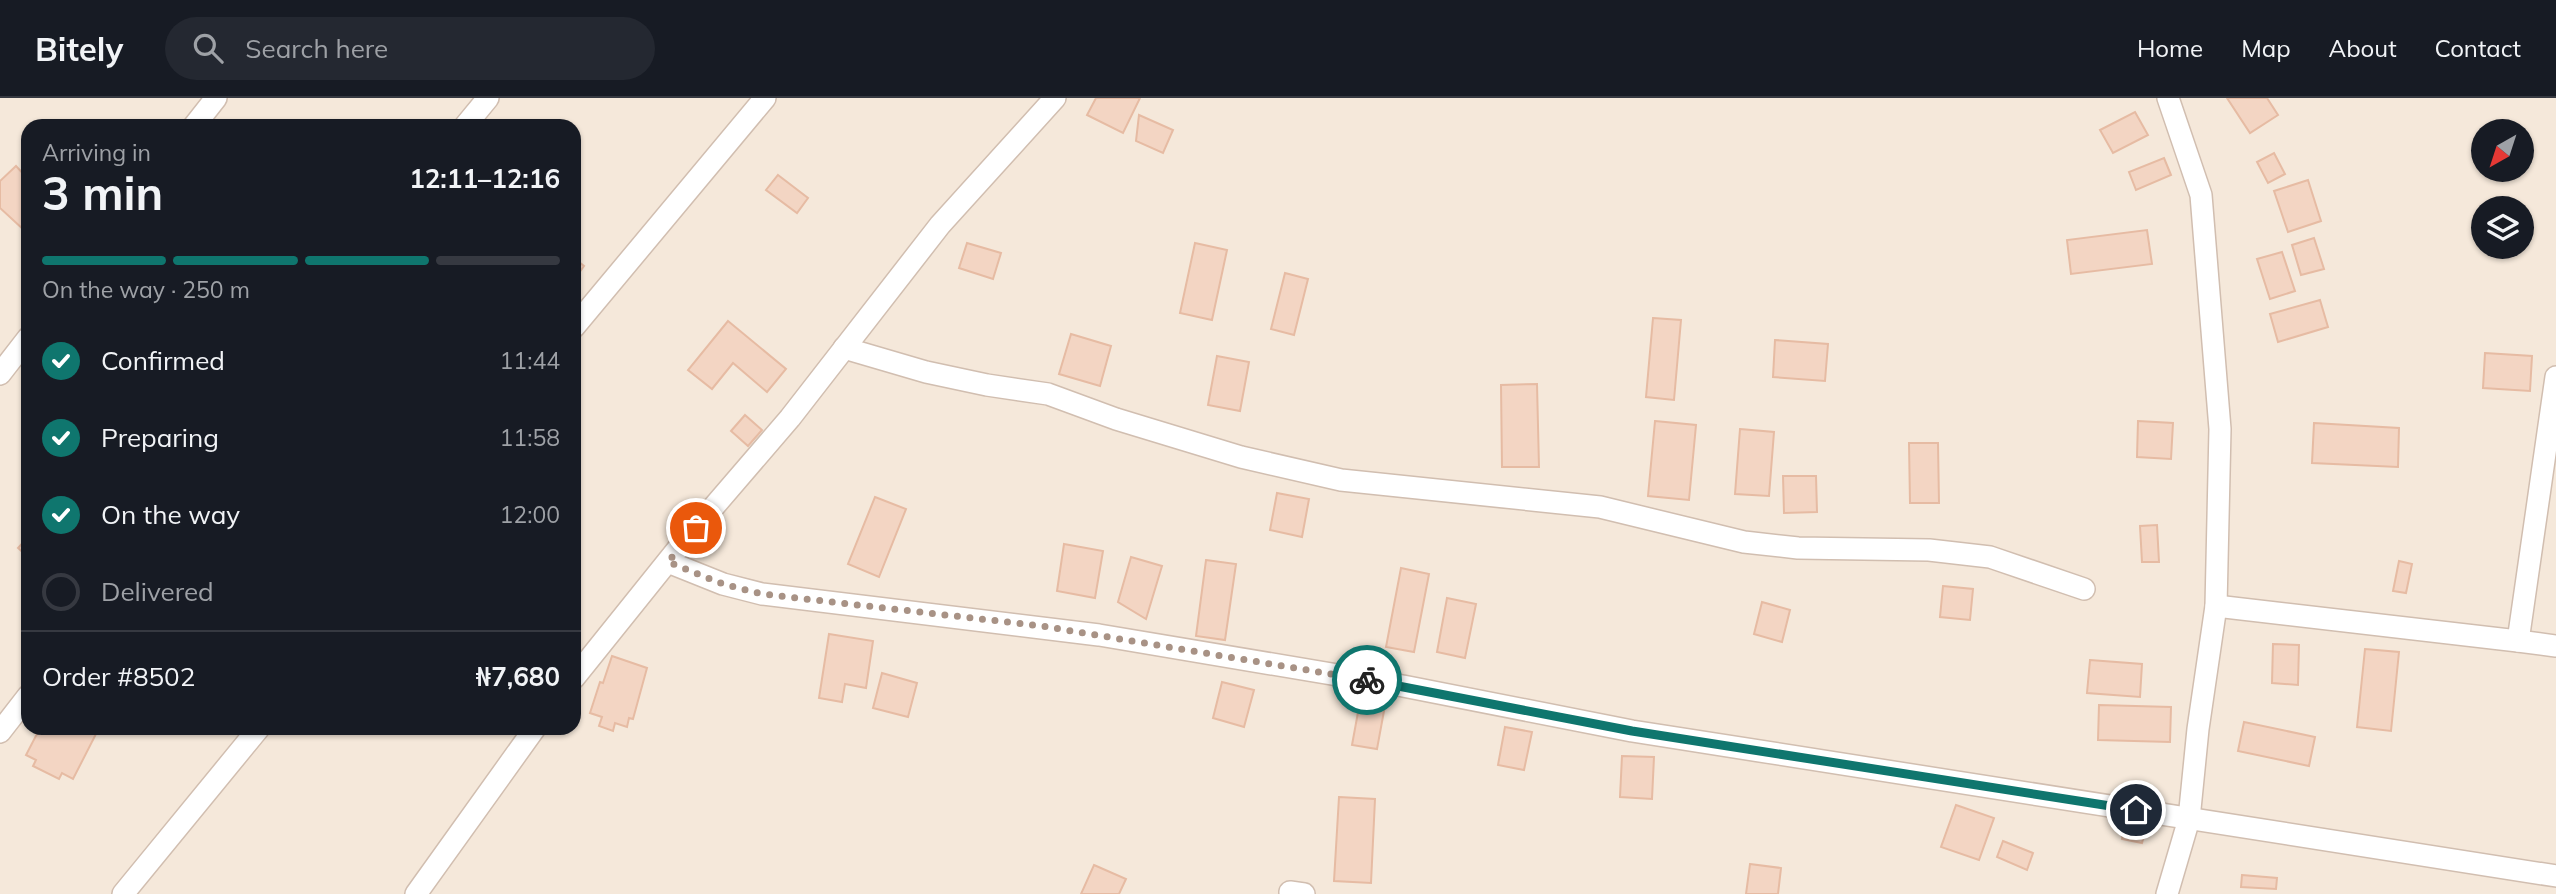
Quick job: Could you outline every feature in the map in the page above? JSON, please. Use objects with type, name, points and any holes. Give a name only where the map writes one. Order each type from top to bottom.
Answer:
[{"type":"street","points":[[200,119],[216,98]]},
{"type":"street","points":[[471,119],[488,98]]},
{"type":"street","points":[[581,319],[765,98]]},
{"type":"street","points":[[581,669],[790,418],[940,225],[1055,98]]},
{"type":"street","points":[[2167,894],[2189,819],[2198,729],[2216,606],[2220,429],[2201,195],[2168,98]]},
{"type":"street","points":[[0,374],[21,347]]},
{"type":"street","points":[[844,348],[926,372],[1048,394],[1116,419],[1241,457],[1341,480],[1600,508],[1744,542],[1798,548],[1929,550],[1990,557],[2084,589]]},
{"type":"street","points":[[2518,641],[2556,377]]},
{"type":"street","points":[[668,562],[723,584],[762,594],[1099,635],[1403,686],[1632,731],[2556,876]]},
{"type":"street","points":[[2216,606],[2556,646]]},
{"type":"street","points":[[0,732],[21,705]]},
{"type":"street","points":[[123,894],[252,735]]},
{"type":"street","points":[[415,894],[530,735]]},
{"type":"shaded area","points":[[0,98],[2556,98],[2556,894],[0,894]]},
{"type":"building","points":[[1096,98],[1140,98],[1123,133],[1087,115]]},
{"type":"building","points":[[2227,98],[2267,98],[2278,115],[2250,133]]},
{"type":"building","points":[[2135,112],[2148,135],[2113,153],[2100,130]]},
{"type":"building","points":[[1139,115],[1173,130],[1163,153],[1136,141]]},
{"type":"building","points":[[2274,153],[2285,174],[2268,183],[2257,162]]},
{"type":"building","points":[[2164,158],[2171,175],[2136,190],[2129,172]]},
{"type":"building","points":[[16,166],[21,171],[21,227],[0,208],[0,181]]},
{"type":"building","points":[[778,175],[808,198],[797,213],[766,190]]},
{"type":"building","points":[[2308,180],[2321,221],[2288,232],[2274,191]]},
{"type":"building","points":[[2147,230],[2152,264],[2071,274],[2067,240]]},
{"type":"building","points":[[2314,238],[2324,269],[2301,275],[2292,245]]},
{"type":"building","points":[[967,243],[1001,253],[993,279],[959,268]]},
{"type":"building","points":[[1195,243],[1227,250],[1212,320],[1180,313]]},
{"type":"building","points":[[2282,252],[2295,291],[2270,299],[2257,259]]},
{"type":"building","points":[[1285,273],[1308,279],[1294,335],[1271,329]]},
{"type":"building","points":[[2320,300],[2328,327],[2278,342],[2270,314]]},
{"type":"building","points":[[1653,318],[1681,320],[1674,400],[1646,397]]},
{"type":"building","points":[[728,321],[786,369],[767,392],[733,363],[712,389],[688,370]]},
{"type":"building","points":[[1071,334],[1111,346],[1100,386],[1059,374]]},
{"type":"building","points":[[1775,340],[1828,344],[1825,381],[1773,377]]},
{"type":"building","points":[[2485,353],[2532,356],[2530,391],[2483,388]]},
{"type":"building","points":[[1217,356],[1249,362],[1240,411],[1208,405]]},
{"type":"building","points":[[1537,384],[1539,467],[1502,467],[1501,385]]},
{"type":"building","points":[[745,415],[762,430],[748,446],[731,431]]},
{"type":"building","points":[[1655,421],[1696,425],[1689,500],[1648,496]]},
{"type":"building","points":[[2138,421],[2173,423],[2171,459],[2137,457]]},
{"type":"building","points":[[2314,423],[2399,428],[2398,467],[2312,463]]},
{"type":"building","points":[[1740,429],[1774,432],[1769,496],[1735,494]]},
{"type":"building","points":[[1909,443],[1938,443],[1939,503],[1910,503]]},
{"type":"building","points":[[1783,476],[1816,476],[1817,512],[1784,513]]},
{"type":"building","points":[[1277,493],[1309,499],[1302,537],[1270,530]]},
{"type":"building","points":[[875,497],[906,509],[879,577],[848,564]]},
{"type":"building","points":[[2157,525],[2159,562],[2142,562],[2140,526]]},
{"type":"building","points":[[1064,544],[1103,551],[1095,598],[1057,591]]},
{"type":"building","points":[[1131,557],[1162,566],[1146,619],[1118,602]]},
{"type":"building","points":[[1206,560],[1236,564],[1225,640],[1196,636]]},
{"type":"building","points":[[2399,561],[2412,564],[2406,593],[2393,591]]},
{"type":"building","points":[[1401,568],[1429,574],[1414,652],[1386,647]]},
{"type":"building","points":[[1943,586],[1973,589],[1970,620],[1940,617]]},
{"type":"building","points":[[1447,598],[1476,604],[1465,658],[1437,652]]},
{"type":"building","points":[[1762,602],[1790,610],[1782,642],[1754,634]]},
{"type":"building","points":[[829,634],[873,641],[866,688],[845,684],[842,702],[819,698]]},
{"type":"building","points":[[2273,644],[2299,645],[2298,685],[2272,683]]},
{"type":"building","points":[[2365,649],[2399,652],[2391,731],[2357,727]]},
{"type":"building","points":[[612,656],[647,668],[633,719],[629,718],[627,727],[615,723],[613,731],[599,726],[602,717],[590,713]]},
{"type":"building","points":[[2090,660],[2142,664],[2140,697],[2087,693]]},
{"type":"building","points":[[882,673],[917,683],[908,717],[873,708]]},
{"type":"building","points":[[1222,682],[1254,690],[1244,727],[1213,718]]},
{"type":"building","points":[[1361,696],[1386,700],[1377,749],[1352,745]]},
{"type":"building","points":[[2099,705],[2171,707],[2170,742],[2098,740]]},
{"type":"building","points":[[2244,722],[2315,737],[2309,766],[2238,751]]},
{"type":"building","points":[[1505,727],[1532,732],[1524,770],[1498,765]]},
{"type":"building","points":[[36,735],[95,735],[73,779],[62,773],[59,779],[33,766],[36,760],[26,755]]},
{"type":"building","points":[[1622,756],[1654,757],[1652,799],[1620,797]]},
{"type":"building","points":[[2124,785],[2147,787],[2146,800],[2123,798]]},
{"type":"building","points":[[1339,797],[1375,799],[1371,883],[1334,881]]},
{"type":"building","points":[[1956,805],[1994,818],[1979,860],[1941,847]]},
{"type":"building","points":[[2123,831],[2144,835],[2142,843],[2122,839]]},
{"type":"building","points":[[2003,841],[2033,853],[2027,870],[1997,857]]},
{"type":"building","points":[[1750,864],[1781,868],[1778,894],[1746,894]]},
{"type":"building","points":[[1094,865],[1126,879],[1119,894],[1081,894]]},
{"type":"building","points":[[2242,875],[2277,878],[2276,889],[2241,887]]},
{"type":"way so far","points":[[696,528],[668,562],[723,584],[762,594],[1042,626],[1367,680]]},
{"type":"route","points":[[1367,680],[1632,731],[2136,810]]}]
